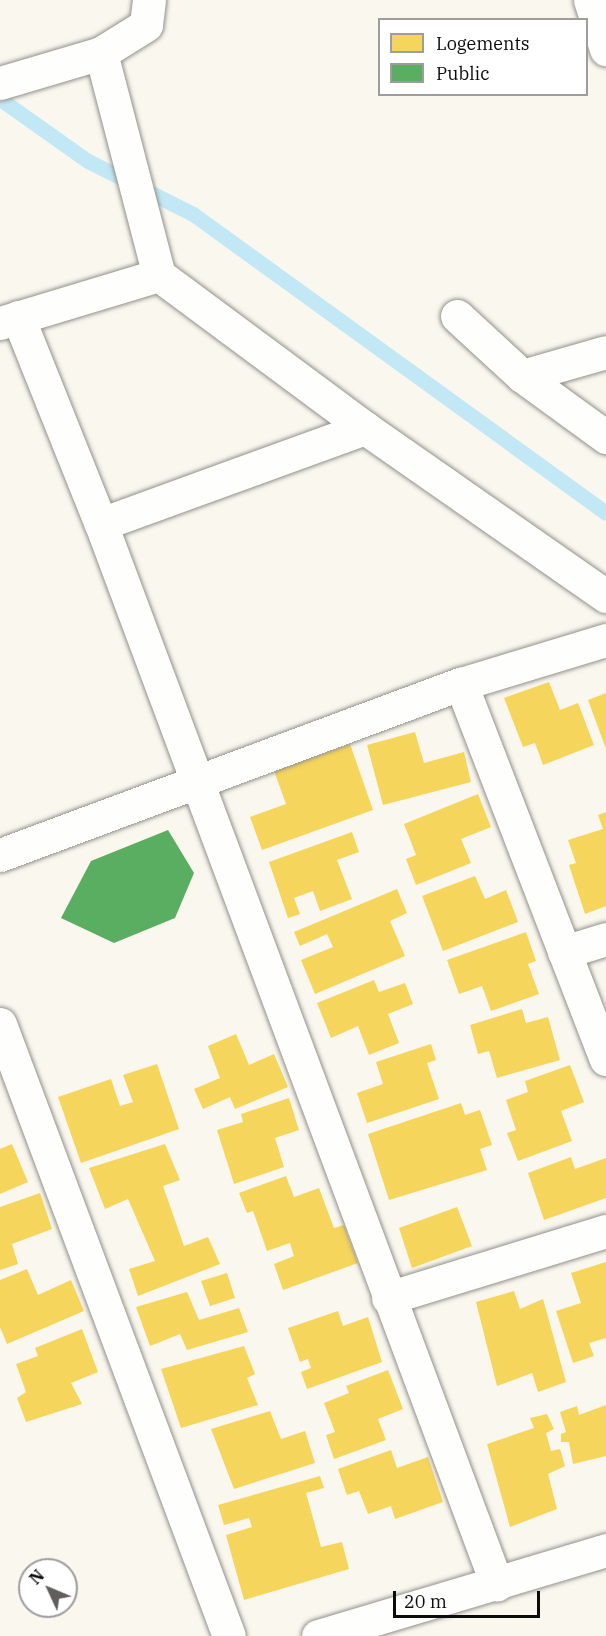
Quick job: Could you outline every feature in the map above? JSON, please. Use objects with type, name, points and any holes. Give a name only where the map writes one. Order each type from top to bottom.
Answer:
[{"type":"street","points":[[0,83],[101,52],[146,25],[149,0]]},
{"type":"street","points":[[590,0],[606,49]]},
{"type":"street","points":[[101,52],[159,274],[365,428],[606,596]]},
{"type":"street","points":[[159,274],[9,320],[101,524],[497,1585]]},
{"type":"street","points":[[457,316],[522,376],[606,437]]},
{"type":"street","points":[[522,376],[606,352]]},
{"type":"street","points":[[101,524],[365,428]]},
{"type":"street","points":[[0,855],[461,684],[606,640]]},
{"type":"street","points":[[461,684],[606,1059]]},
{"type":"street","points":[[564,952],[606,939]]},
{"type":"street","points":[[0,1024],[229,1636]]},
{"type":"street","points":[[388,1298],[606,1231]]},
{"type":"street","points":[[318,1636],[497,1585],[606,1550]]},
{"type":"building: Logements","points":[[549,682],[560,710],[578,703],[594,745],[543,765],[535,743],[523,747],[504,698]]},
{"type":"building: Logements","points":[[606,693],[606,749],[588,700]]},
{"type":"building: Logements","points":[[415,732],[424,763],[464,752],[471,782],[383,805],[367,745]]},
{"type":"building: Logements","points":[[350,744],[373,810],[262,850],[250,817],[286,804],[274,771]]},
{"type":"building: Logements","points":[[478,794],[491,827],[461,839],[471,863],[416,885],[406,859],[416,855],[404,824]]},
{"type":"building: Logements","points":[[606,812],[606,906],[585,914],[569,865],[576,863],[568,840],[603,829],[598,815]]},
{"type":"building: Logements","points":[[352,832],[359,852],[337,860],[352,899],[320,911],[313,891],[294,898],[300,914],[288,918],[269,862]]},
{"type":"building: Logements","points":[[475,876],[485,899],[506,890],[518,922],[443,951],[422,896]]},
{"type":"building: Logements","points":[[397,889],[407,913],[390,921],[405,956],[315,994],[301,960],[333,947],[327,934],[300,946],[294,932]]},
{"type":"building: Logements","points":[[526,932],[536,961],[528,964],[539,994],[491,1011],[482,986],[459,994],[447,960]]},
{"type":"building: Logements","points":[[374,980],[379,992],[405,983],[413,1004],[388,1014],[399,1043],[369,1055],[358,1026],[331,1038],[317,1003]]},
{"type":"building: Logements","points":[[522,1009],[526,1023],[548,1017],[560,1060],[497,1078],[489,1051],[478,1054],[470,1025]]},
{"type":"building: Logements","points":[[236,1034],[249,1065],[274,1054],[288,1087],[235,1109],[230,1097],[203,1109],[194,1089],[220,1078],[208,1046]]},
{"type":"building: Logements","points":[[431,1044],[436,1060],[427,1063],[439,1099],[367,1123],[357,1093],[383,1084],[376,1062]]},
{"type":"building: Logements","points":[[157,1064],[179,1129],[81,1163],[58,1097],[111,1079],[120,1106],[133,1102],[123,1075]]},
{"type":"building: Logements","points":[[570,1065],[584,1102],[561,1111],[572,1141],[518,1161],[507,1133],[516,1130],[506,1100],[528,1092],[525,1081]]},
{"type":"building: Logements","points":[[289,1098],[299,1130],[275,1138],[284,1167],[234,1184],[217,1130],[243,1122],[241,1114]]},
{"type":"building: Logements","points":[[461,1103],[465,1115],[480,1110],[492,1145],[480,1149],[487,1170],[389,1200],[368,1134]]},
{"type":"building: Logements","points":[[12,1144],[28,1182],[0,1194],[0,1149]]},
{"type":"building: Logements","points":[[165,1144],[180,1180],[163,1186],[184,1246],[208,1237],[220,1264],[138,1296],[129,1269],[155,1261],[128,1199],[105,1209],[89,1168]]},
{"type":"building: Logements","points":[[571,1157],[575,1169],[606,1158],[606,1198],[544,1220],[528,1173]]},
{"type":"building: Logements","points":[[286,1176],[294,1197],[319,1188],[334,1228],[344,1225],[358,1263],[283,1290],[274,1264],[294,1256],[290,1243],[267,1251],[253,1211],[247,1213],[239,1193]]},
{"type":"building: Logements","points":[[40,1193],[52,1229],[12,1244],[18,1264],[0,1270],[0,1207]]},
{"type":"building: Logements","points":[[457,1207],[472,1246],[412,1268],[399,1228]]},
{"type":"building: Logements","points":[[606,1262],[606,1338],[589,1343],[594,1356],[573,1363],[556,1311],[581,1303],[571,1273]]},
{"type":"building: Logements","points":[[27,1269],[38,1295],[71,1280],[84,1311],[7,1344],[0,1327],[0,1280]]},
{"type":"building: Logements","points":[[227,1273],[235,1298],[210,1306],[201,1281]]},
{"type":"building: Logements","points":[[514,1291],[520,1309],[543,1299],[566,1382],[538,1392],[532,1373],[497,1386],[476,1302]]},
{"type":"building: Logements","points":[[187,1292],[199,1320],[239,1308],[248,1332],[187,1350],[180,1334],[150,1346],[136,1307]]},
{"type":"building: Logements","points":[[338,1311],[343,1326],[368,1317],[382,1362],[307,1389],[301,1372],[311,1368],[308,1359],[300,1362],[288,1328]]},
{"type":"building: Logements","points":[[82,1329],[98,1372],[71,1383],[82,1404],[26,1422],[17,1398],[26,1392],[16,1364],[38,1356],[35,1348]]},
{"type":"building: Logements","points":[[244,1346],[255,1374],[247,1378],[258,1405],[181,1428],[161,1369]]},
{"type":"building: Logements","points":[[388,1370],[403,1409],[378,1419],[386,1440],[334,1459],[326,1435],[335,1432],[324,1403],[349,1393],[346,1386]]},
{"type":"building: Logements","points":[[606,1405],[606,1456],[573,1464],[569,1442],[561,1442],[561,1434],[566,1432],[560,1412],[577,1406],[579,1415]]},
{"type":"building: Logements","points":[[270,1411],[281,1439],[305,1431],[315,1463],[234,1489],[211,1429]]},
{"type":"building: Logements","points":[[547,1414],[554,1429],[546,1433],[551,1451],[560,1449],[565,1466],[548,1474],[557,1509],[510,1527],[487,1444],[534,1428],[530,1418]]},
{"type":"building: Logements","points":[[391,1450],[397,1468],[428,1457],[443,1502],[395,1519],[391,1506],[368,1514],[359,1491],[347,1495],[338,1469]]},
{"type":"building: Logements","points":[[320,1476],[324,1488],[306,1493],[321,1547],[342,1542],[349,1569],[244,1600],[226,1535],[252,1527],[249,1518],[224,1525],[218,1505]]},
{"type":"building: Public","points":[[168,830],[194,873],[175,918],[114,943],[61,918],[91,861]]},
{"type":"waterway","points":[[0,99],[88,161],[193,214],[606,513]]}]
